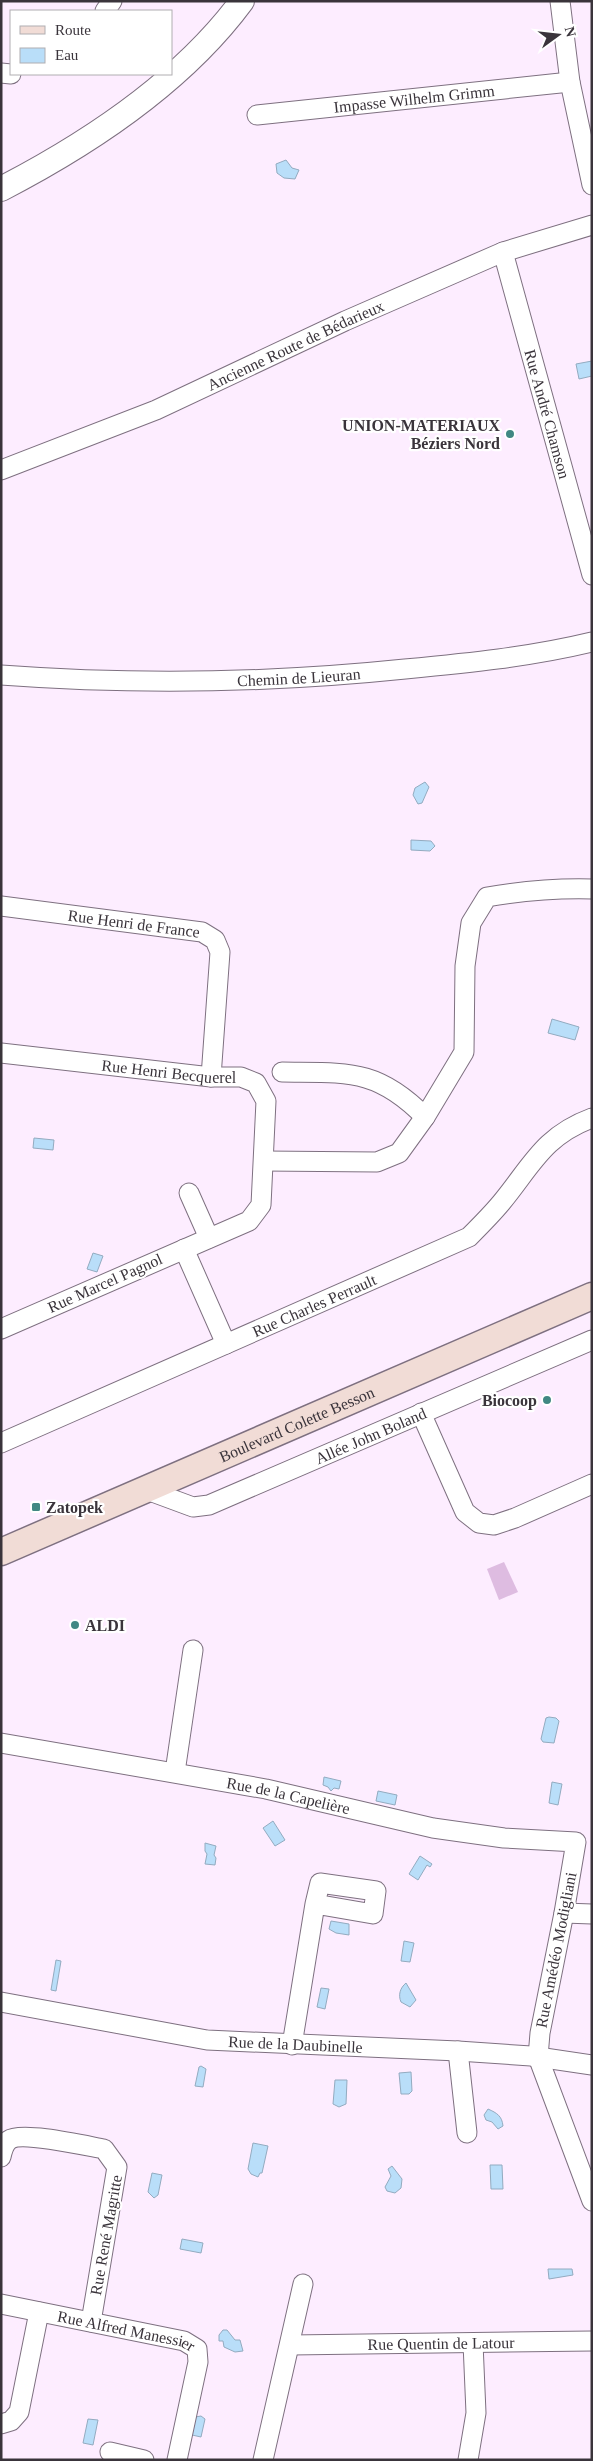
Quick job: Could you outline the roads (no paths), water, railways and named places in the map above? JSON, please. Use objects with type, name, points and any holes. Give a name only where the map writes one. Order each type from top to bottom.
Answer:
[{"type":"main road","name":"Boulevard Colette Besson","points":[[1,1538],[592,1284]]},
{"type":"main road","name":"Boulevard Colette Besson","points":[[1,1552],[592,1296]]},
{"type":"street","points":[[172,75],[242,1]]},
{"type":"street","points":[[560,1],[570,82],[592,185]]},
{"type":"street","points":[[1,189],[91,137],[124,114],[172,75]]},
{"type":"street","name":"Impasse Wilhelm Grimm","points":[[257,116],[570,82]]},
{"type":"street","name":"Ancienne Route de Bédarieux","points":[[1,470],[156,410],[345,321],[503,252],[592,225]]},
{"type":"street","name":"Rue André Chamson","points":[[503,252],[592,575]]},
{"type":"street","name":"Chemin de Lieuran","points":[[1,675],[214,682],[303,679],[541,654],[592,642]]},
{"type":"street","points":[[264,1161],[377,1162],[400,1153],[425,1117],[464,1052],[465,966],[470,923],[487,897],[515,892],[567,888],[592,889]]},
{"type":"street","name":"Rue Henri de France","points":[[1,906],[202,932],[215,940],[220,952],[211,1077]]},
{"type":"street","name":"Rue Henri Becquerel","points":[[1,1053],[211,1077],[241,1077],[256,1083],[266,1101],[264,1161]]},
{"type":"street","points":[[282,1072],[354,1073],[387,1085],[407,1099],[425,1117]]},
{"type":"street","name":"Rue Charles Perrault","points":[[1,1443],[469,1237],[501,1204],[535,1156],[560,1134],[592,1118]]},
{"type":"street","name":"Rue Marcel Pagnol","points":[[1,1328],[249,1221],[261,1206],[264,1161]]},
{"type":"street","points":[[189,1194],[209,1238]]},
{"type":"street","points":[[184,1249],[226,1344]]},
{"type":"street","name":"Allée John Boland","points":[[147,1490],[193,1507],[209,1505],[592,1340]]},
{"type":"street","points":[[421,1413],[465,1512],[480,1523],[494,1525],[515,1518],[592,1484]]},
{"type":"street","points":[[175,1772],[193,1650]]},
{"type":"street","name":"Rue de la Capelière","points":[[1,1743],[175,1772],[286,1793],[433,1828],[504,1838],[576,1842]]},
{"type":"street","name":"Rue Amédéo Modigliani","points":[[538,2057],[540,2033],[576,1842]]},
{"type":"street","points":[[292,2045],[315,1904]]},
{"type":"street","points":[[564,1913],[592,1914]]},
{"type":"street","name":"Rue de la Daubinelle","points":[[1,2002],[207,2040],[458,2051],[538,2057],[592,2065]]},
{"type":"street","points":[[458,2051],[467,2133]]},
{"type":"street","points":[[538,2057],[592,2201]]},
{"type":"street","name":"Rue René Magritte","points":[[1,2157],[2,2150],[9,2140],[23,2135],[104,2149],[118,2167],[90,2322]]},
{"type":"street","points":[[263,2460],[303,2284]]},
{"type":"street","name":"Rue Alfred Manessier","points":[[1,2304],[184,2342],[197,2349],[198,2362],[178,2460]]},
{"type":"street","points":[[1,2424],[11,2421],[18,2412],[39,2312]]},
{"type":"street","name":"Rue Quentin de Latour","points":[[290,2344],[592,2341]]},
{"type":"street","points":[[468,2460],[476,2413],[473,2343]]},
{"type":"street","points":[[110,2452],[144,2460]]},
{"type":"water","points":[[286,160],[292,168],[299,170],[295,179],[284,178],[277,173],[276,164]]},
{"type":"water","points":[[592,361],[592,376],[579,379],[576,364]]},
{"type":"water","points":[[425,782],[429,787],[422,803],[418,804],[413,795],[415,788]]},
{"type":"water","points":[[411,840],[431,841],[435,846],[430,851],[411,850]]},
{"type":"water","points":[[552,1019],[579,1027],[575,1040],[548,1033]]},
{"type":"water","points":[[34,1138],[54,1140],[53,1150],[33,1148]]},
{"type":"water","points":[[93,1253],[103,1256],[97,1272],[87,1269]]},
{"type":"water","points":[[546,1718],[556,1718],[559,1721],[554,1743],[543,1742],[541,1739]]},
{"type":"water","points":[[324,1777],[341,1781],[339,1789],[334,1788],[331,1791],[323,1785]]},
{"type":"water","points":[[552,1782],[562,1784],[558,1805],[549,1803]]},
{"type":"water","points":[[378,1791],[397,1795],[395,1805],[376,1801]]},
{"type":"water","points":[[273,1821],[285,1840],[275,1846],[263,1828]]},
{"type":"water","points":[[205,1843],[216,1846],[214,1855],[216,1858],[215,1865],[205,1864],[207,1854]]},
{"type":"water","points":[[420,1856],[432,1864],[430,1867],[427,1865],[418,1880],[409,1874]]},
{"type":"water","points":[[331,1921],[349,1924],[349,1935],[336,1933],[329,1929]]},
{"type":"water","points":[[404,1941],[414,1943],[410,1962],[401,1961]]},
{"type":"water","points":[[56,1960],[61,1961],[56,1991],[51,1990]]},
{"type":"water","points":[[406,1983],[416,2000],[410,2007],[401,2002],[400,1997],[401,1989]]},
{"type":"water","points":[[321,1988],[329,1989],[325,2009],[317,2007]]},
{"type":"water","points":[[201,2066],[206,2069],[203,2087],[195,2086],[199,2067]]},
{"type":"water","points":[[411,2072],[412,2091],[409,2094],[401,2094],[399,2073]]},
{"type":"water","points":[[335,2080],[347,2080],[346,2104],[339,2107],[333,2104]]},
{"type":"water","points":[[488,2109],[499,2115],[503,2126],[498,2129],[492,2122],[486,2120],[484,2115]]},
{"type":"water","points":[[253,2143],[268,2146],[262,2173],[258,2177],[251,2174],[248,2169]]},
{"type":"water","points":[[490,2165],[502,2165],[503,2189],[491,2189]]},
{"type":"water","points":[[392,2166],[402,2179],[401,2188],[395,2193],[387,2191],[385,2187],[391,2176],[388,2169]]},
{"type":"water","points":[[152,2173],[162,2175],[158,2195],[154,2198],[148,2192]]},
{"type":"water","points":[[182,2239],[203,2243],[201,2253],[180,2249]]},
{"type":"water","points":[[548,2269],[572,2269],[573,2275],[549,2279]]},
{"type":"water","points":[[223,2330],[227,2330],[235,2340],[240,2340],[243,2351],[235,2352],[224,2347],[223,2341],[219,2341],[219,2335]]},
{"type":"water","points":[[201,2416],[205,2419],[201,2437],[192,2435],[195,2417]]},
{"type":"water","points":[[88,2419],[98,2420],[93,2445],[83,2443]]},
{"type":"place","name":"UNION-MATERIAUX Béziers Nord","points":[[510,434]]},
{"type":"place","name":"Biocoop","points":[[547,1400]]},
{"type":"place","name":"Zatopek","points":[[36,1507]]},
{"type":"place","name":"ALDI","points":[[75,1625]]}]
